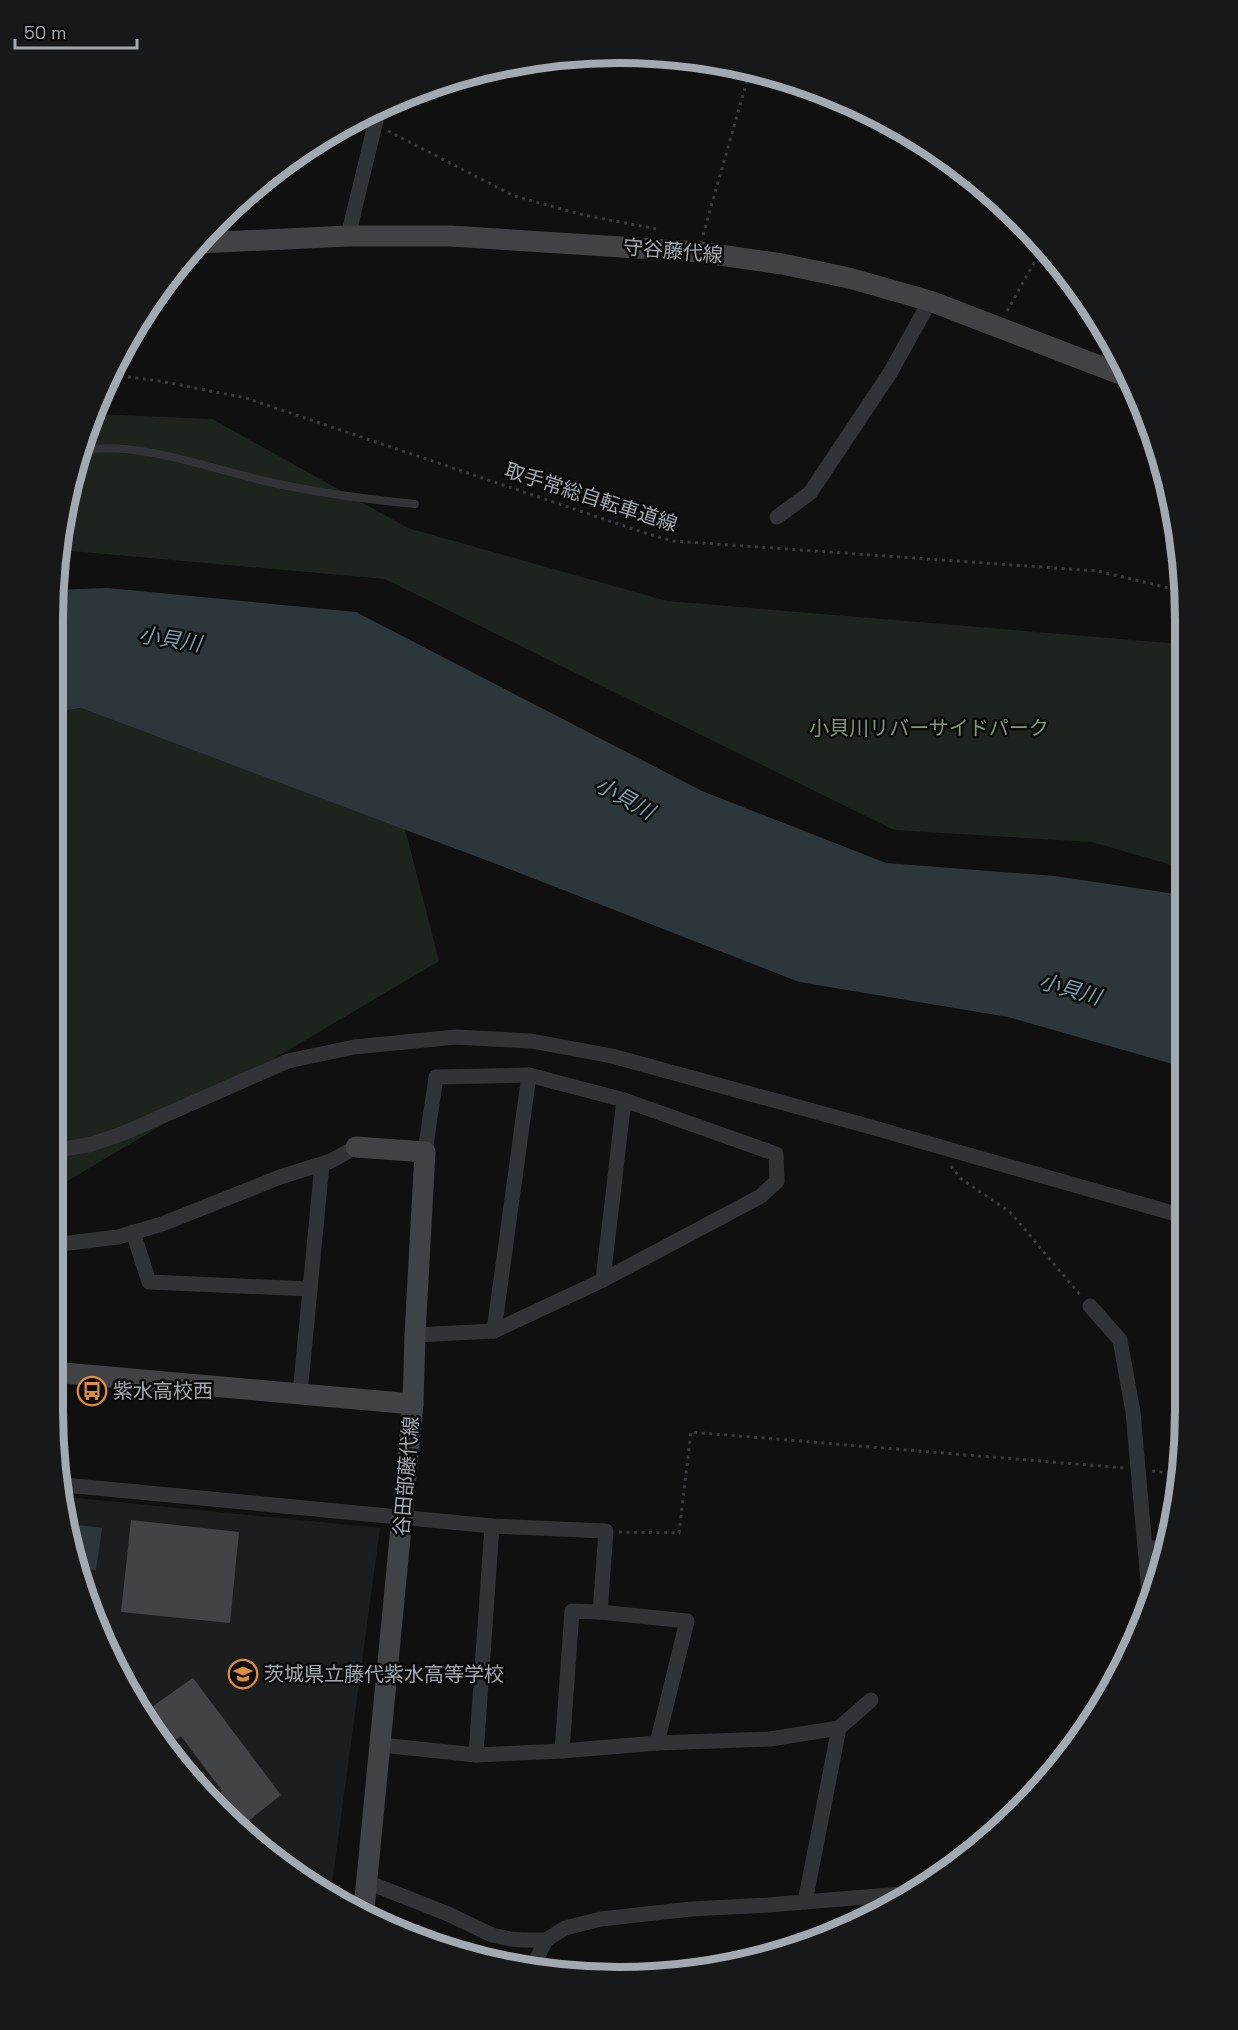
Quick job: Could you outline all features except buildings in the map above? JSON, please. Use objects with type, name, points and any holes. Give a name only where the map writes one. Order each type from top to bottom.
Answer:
[{"type":"main road","name":"守谷藤代線","points":[[210,242],[348,236],[451,236],[699,252],[783,264],[849,278],[930,301],[1119,374]]},
{"type":"main road","points":[[356,1147],[425,1152],[413,1404]]},
{"type":"main road","name":"谷田部藤代線","points":[[63,1373],[413,1404],[364,1905]]},
{"type":"street","points":[[348,236],[376,118]]},
{"type":"street","points":[[777,517],[810,493],[890,373],[930,301]]},
{"type":"street","points":[[63,1149],[92,1144],[124,1133],[288,1061],[354,1047],[456,1037],[531,1041],[612,1056],[1175,1214]]},
{"type":"street","points":[[494,1331],[529,1075]]},
{"type":"street","points":[[415,1335],[494,1331],[603,1280],[760,1196],[777,1181],[776,1154],[624,1100],[529,1075],[436,1077],[425,1152]]},
{"type":"street","points":[[603,1280],[624,1100]]},
{"type":"street","points":[[63,1244],[118,1237],[162,1224],[280,1177],[332,1161],[356,1147]]},
{"type":"street","points":[[300,1394],[322,1164]]},
{"type":"street","points":[[133,1233],[148,1282],[310,1289]]},
{"type":"street","points":[[1090,1306],[1120,1340],[1133,1412],[1148,1580]]},
{"type":"street","points":[[68,1485],[492,1526],[606,1531],[600,1612]]},
{"type":"street","points":[[476,1755],[492,1526]]},
{"type":"street","points":[[562,1751],[572,1611],[687,1621],[657,1743]]},
{"type":"street","points":[[381,1745],[476,1755],[657,1743],[770,1739],[839,1728],[871,1700]]},
{"type":"street","points":[[805,1902],[839,1728]]},
{"type":"street","points":[[366,1882],[448,1914],[492,1935],[510,1939],[546,1940]]},
{"type":"street","points":[[536,1960],[546,1940],[565,1928],[601,1919],[691,1909],[894,1895]]},
{"type":"lane","points":[[90,450],[114,449],[147,453],[339,496],[415,504]]},
{"type":"lane","points":[[1145,1544],[1158,1545]]},
{"type":"path","points":[[699,252],[747,79]]},
{"type":"path","points":[[375,124],[514,196],[584,215],[659,230]]},
{"type":"path","points":[[997,327],[1039,254]]},
{"type":"path","name":"取手常総自転車道線","points":[[119,376],[160,381],[246,398],[645,533],[673,540],[1098,571],[1174,589]]},
{"type":"path","points":[[939,1148],[960,1178],[1010,1212],[1090,1306]]},
{"type":"path","points":[[606,1531],[679,1533],[691,1432],[1171,1473]]},
{"type":"shaded area","name":"茨城県立藤代紫水高等学校","points":[[70,1497],[380,1528],[332,1887],[252,1829],[201,1778],[157,1720],[137,1689],[105,1624],[82,1555]]},
{"type":"green space","name":"小貝川リバーサイドパーク","points":[[102,414],[212,419],[408,528],[667,601],[1175,643],[1175,866],[1092,842],[894,830],[385,579],[67,551],[82,475]]},
{"type":"green space","points":[[81,708],[405,829],[439,961],[63,1184],[63,711]]},
{"type":"water","name":"小貝川","points":[[108,588],[356,612],[702,791],[886,863],[1055,876],[1175,894],[1175,1065],[1008,1017],[799,982],[507,868],[81,708],[63,711],[64,590]]},
{"type":"water","points":[[75,1525],[102,1528],[96,1570],[86,1569]]},
{"type":"place","name":"紫水高校西","points":[[92,1391]]},
{"type":"place","name":"茨城県立藤代紫水高等学校","points":[[243,1674]]}]
